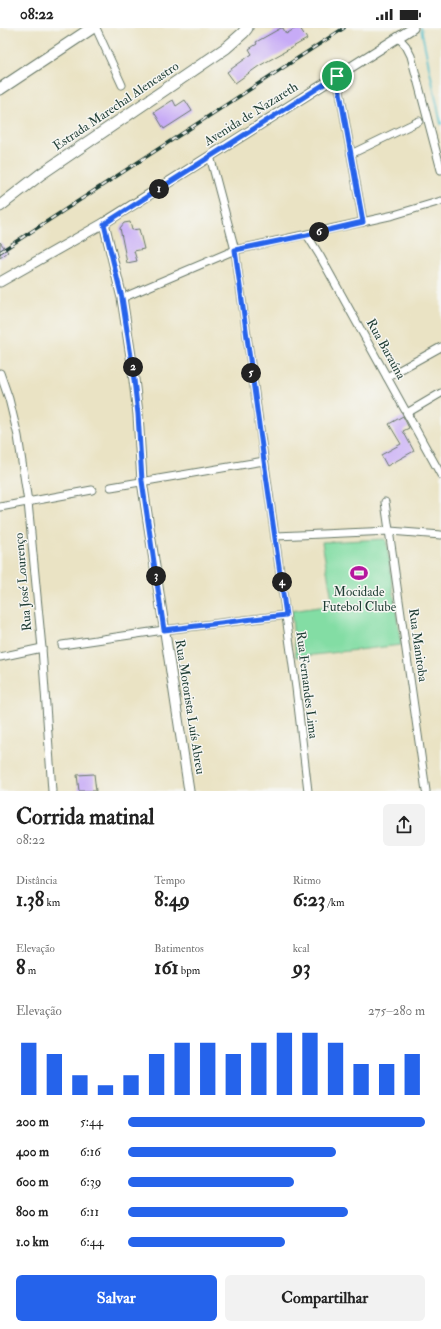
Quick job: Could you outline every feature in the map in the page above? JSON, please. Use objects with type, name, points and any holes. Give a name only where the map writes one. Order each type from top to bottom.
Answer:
[{"type":"main road","points":[[0,90],[92,28]]},
{"type":"main road","name":"Estrada Marechal Alencastro","points":[[0,206],[41,174],[226,48],[244,33],[247,28]]},
{"type":"main road","name":"Avenida de Nazareth","points":[[0,282],[104,224],[406,32]]},
{"type":"main road","name":"Rua Motorista Luís Abreu","points":[[104,224],[122,298],[133,371],[138,414],[142,481],[189,791]]},
{"type":"street","points":[[96,28],[122,85]]},
{"type":"street","points":[[406,32],[406,46],[411,56],[441,170]]},
{"type":"street","points":[[337,76],[363,222]]},
{"type":"street","points":[[351,154],[419,121]]},
{"type":"street","name":"Rua Fernandes Lima","points":[[210,156],[235,250],[264,461],[276,536],[308,791]]},
{"type":"street","points":[[122,298],[235,250],[394,215],[441,201]]},
{"type":"street","name":"Rua Baraúna","points":[[307,235],[441,475]]},
{"type":"street","points":[[387,377],[441,347]]},
{"type":"street","name":"Rua José Lourenço","points":[[0,373],[9,399],[18,436],[28,502],[42,648],[52,791]]},
{"type":"street","points":[[407,413],[441,393]]},
{"type":"street","points":[[111,487],[264,461]]},
{"type":"street","points":[[0,507],[92,490]]},
{"type":"street","name":"Rua Manitoba","points":[[385,502],[426,791]]},
{"type":"street","points":[[276,536],[390,530],[441,535]]},
{"type":"street","points":[[62,645],[164,630],[286,615]]},
{"type":"street","points":[[0,657],[42,648]]},
{"type":"green space","name":"Mocidade Futebol Clube","points":[[386,539],[401,645],[296,657],[291,611],[333,605],[322,542]]},
{"type":"building","points":[[283,28],[286,34],[296,28],[300,28],[307,39],[259,66],[235,83],[227,72],[252,54],[249,49],[257,44],[256,42]]},
{"type":"building","points":[[173,100],[176,106],[185,100],[192,111],[164,129],[154,112]]},
{"type":"building","points":[[130,222],[132,230],[139,229],[144,249],[134,251],[137,261],[127,263],[120,228],[124,223]]},
{"type":"building","points":[[0,242],[8,252],[0,258]]},
{"type":"building","points":[[403,416],[409,428],[403,431],[414,451],[387,466],[381,455],[401,444],[389,424]]},
{"type":"building","points":[[94,774],[96,791],[79,791],[77,775]]},
{"type":"waterway","points":[[421,28],[441,124]]},
{"type":"railway","points":[[0,252],[344,28]]},
{"type":"place","name":"Mocidade Futebol Clube","points":[[359,573]]},
{"type":"route","points":[[337,76],[363,222],[235,250],[286,615],[164,630],[142,481],[138,414],[132,363],[122,298],[104,224],[337,76]]}]
